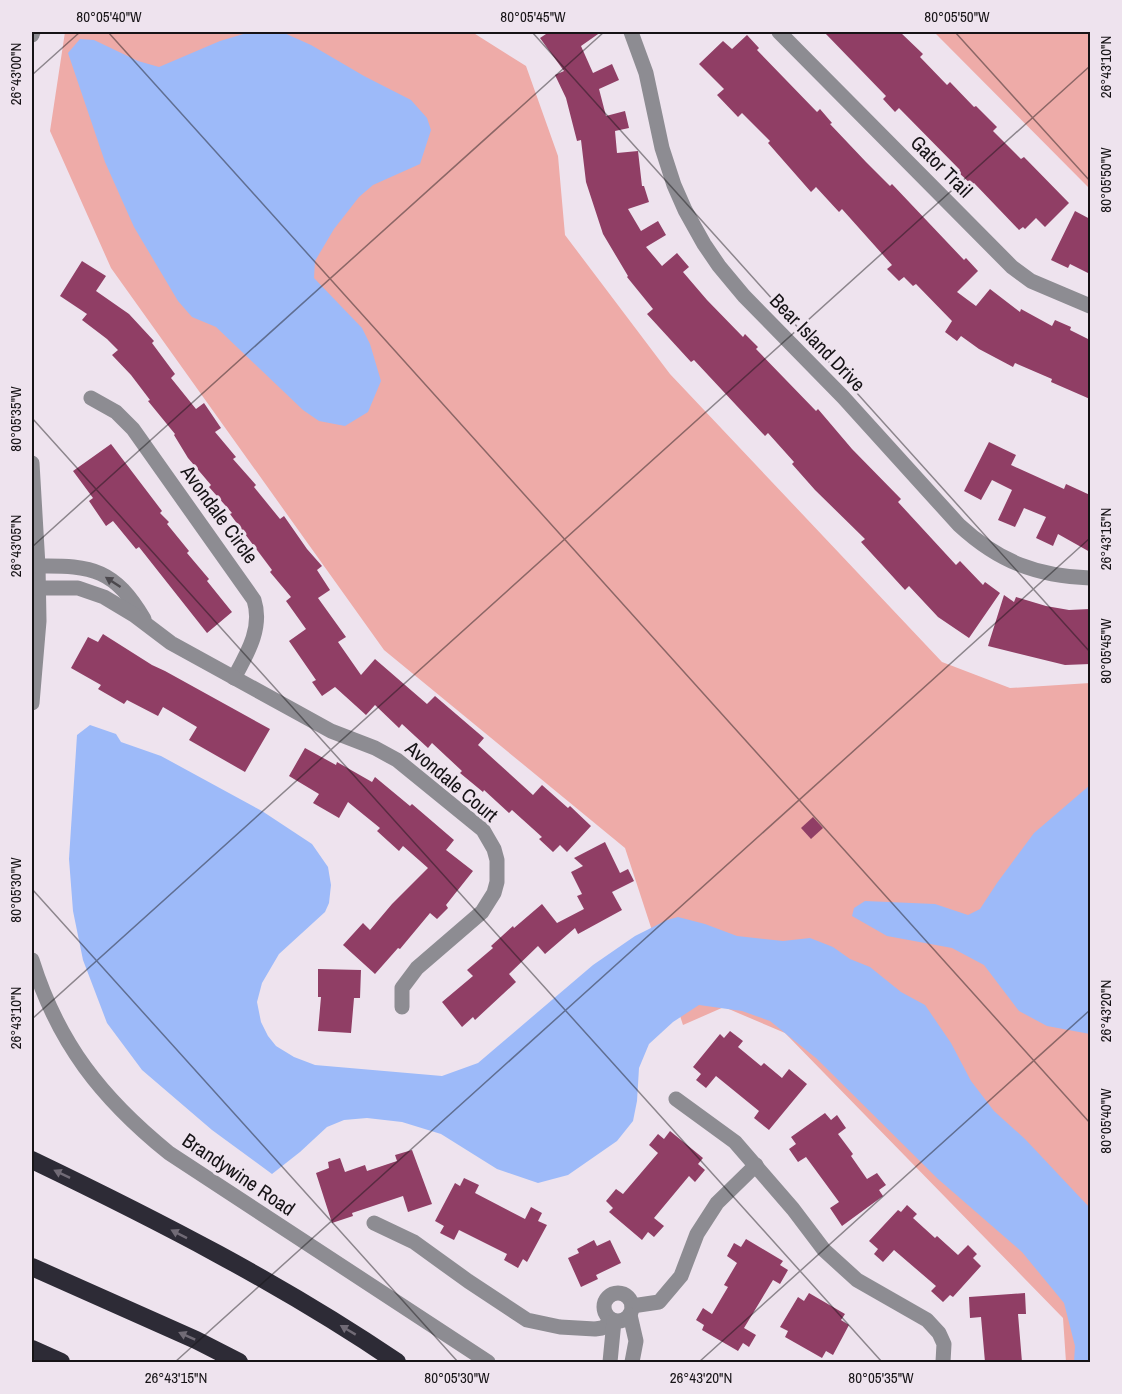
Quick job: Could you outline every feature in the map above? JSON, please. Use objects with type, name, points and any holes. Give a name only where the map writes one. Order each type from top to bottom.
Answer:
[{"type":"highway","points":[[32,1160],[232,1261],[397,1362]]},
{"type":"highway","points":[[32,1267],[196,1340],[239,1362]]},
{"type":"highway","points":[[32,1349],[62,1362]]},
{"type":"street","name":"Bear Island Drive","points":[[631,32],[646,73],[662,148],[678,194],[718,266],[975,540],[995,554],[1029,569],[1066,577],[1090,578]]},
{"type":"street","name":"Gator Trail","points":[[779,32],[1012,267],[1031,281],[1090,306]]},
{"type":"street","name":"Avondale Circle","points":[[91,398],[116,412],[133,429],[254,600],[257,611],[252,646],[234,678]]},
{"type":"street","points":[[32,463],[39,621],[32,703]]},
{"type":"street","points":[[38,566],[81,567],[112,580],[132,598],[148,627]]},
{"type":"street","name":"Avondale Court","points":[[38,588],[78,588],[91,591],[134,615],[171,643],[234,678],[331,731],[375,748],[397,760],[475,822],[494,849],[498,871],[494,893],[482,912],[417,968],[402,988],[402,1007]]},
{"type":"street","name":"Brandywine Road","points":[[32,960],[40,986],[57,1023],[78,1058],[102,1091],[140,1130],[178,1159],[488,1362]]},
{"type":"street","points":[[676,1099],[735,1142],[793,1209],[824,1250],[857,1280],[927,1320],[939,1333],[944,1344],[943,1362]]},
{"type":"street","points":[[374,1223],[414,1242],[526,1320],[560,1326],[602,1328],[614,1321],[623,1320],[631,1310],[659,1302],[681,1276],[697,1234],[717,1203],[756,1166]]},
{"type":"street","points":[[614,1321],[605,1312],[605,1303],[610,1296],[624,1295],[630,1301],[636,1341],[632,1362]]},
{"type":"street","points":[[610,1362],[614,1321]]},
{"type":"shaded area","points":[[65,32],[472,32],[526,66],[558,156],[565,235],[670,374],[942,662],[1010,688],[1090,683],[1090,1362],[1066,1362],[1063,1318],[785,1033],[724,1007],[683,1025],[625,848],[384,650],[111,268],[50,131]]},
{"type":"shaded area","points":[[934,32],[1090,32],[1090,189]]},
{"type":"water","points":[[250,32],[282,32],[311,45],[411,100],[427,118],[431,130],[420,164],[373,185],[359,197],[334,229],[315,261],[314,278],[362,328],[370,344],[381,381],[368,412],[345,426],[319,421],[303,410],[216,327],[192,317],[178,301],[134,227],[105,162],[68,53],[80,39],[94,40],[138,61],[159,67],[220,41]]},
{"type":"water","points":[[90,725],[116,734],[121,742],[161,756],[262,811],[312,844],[328,867],[331,885],[329,903],[325,912],[279,954],[262,983],[257,1002],[261,1022],[276,1046],[294,1057],[315,1065],[442,1076],[478,1063],[593,965],[635,936],[678,917],[737,936],[783,941],[810,938],[833,947],[850,959],[870,967],[901,992],[925,1005],[951,1043],[971,1081],[994,1111],[1025,1139],[1090,1208],[1090,1362],[1074,1362],[1075,1346],[1064,1303],[1022,1252],[938,1179],[816,1058],[770,1021],[742,1011],[699,1005],[673,1022],[649,1044],[639,1068],[633,1121],[617,1141],[568,1175],[538,1183],[497,1169],[441,1134],[402,1122],[367,1118],[344,1120],[327,1127],[272,1174],[212,1130],[142,1070],[107,1023],[83,960],[73,911],[69,859],[77,735]]},
{"type":"water","points":[[1090,785],[1090,1034],[1047,1026],[1019,1011],[984,965],[952,948],[887,936],[852,916],[854,908],[865,901],[935,904],[968,915],[980,909],[1034,833]]},
{"type":"building","points":[[549,32],[601,32],[581,46],[593,73],[612,64],[619,80],[599,89],[606,116],[625,111],[629,128],[615,131],[617,153],[638,151],[642,186],[644,186],[649,202],[628,209],[641,231],[658,221],[666,235],[646,247],[662,266],[677,253],[689,267],[683,272],[707,300],[743,337],[745,334],[758,347],[756,349],[816,411],[818,409],[852,449],[901,499],[898,502],[956,565],[960,561],[983,585],[985,582],[1000,593],[969,638],[938,617],[909,586],[905,590],[861,542],[865,539],[815,490],[768,433],[765,436],[694,360],[691,362],[647,314],[653,309],[627,277],[603,234],[586,182],[581,140],[577,141],[566,98],[555,75],[564,71],[540,38]]},
{"type":"building","points":[[824,32],[900,32],[923,54],[920,57],[947,85],[950,82],[974,107],[976,106],[997,127],[993,131],[1021,159],[1024,157],[1069,203],[1045,227],[1036,218],[1025,229],[1023,227],[1019,230],[974,183],[972,185],[958,172],[960,170],[899,108],[895,112],[883,99],[886,96]]},
{"type":"building","points":[[747,35],[759,48],[757,50],[817,112],[820,109],[832,123],[830,124],[866,162],[890,186],[892,184],[964,260],[966,258],[978,271],[957,292],[976,306],[990,289],[1020,312],[1021,309],[1052,326],[1055,320],[1071,327],[1070,330],[1090,340],[1090,399],[1015,363],[1013,367],[979,349],[961,336],[957,341],[945,332],[952,321],[916,284],[913,286],[904,277],[899,281],[887,269],[892,265],[842,209],[839,212],[816,187],[811,192],[768,143],[770,141],[742,113],[738,117],[717,95],[724,89],[699,64],[723,41],[732,49]]},
{"type":"building","points":[[1075,211],[1090,219],[1090,274],[1070,264],[1068,268],[1051,260]]},
{"type":"building","points":[[82,261],[106,276],[96,291],[129,314],[154,341],[152,343],[175,374],[171,378],[196,409],[204,403],[221,428],[215,432],[236,457],[233,459],[256,485],[254,487],[280,519],[284,516],[322,566],[317,570],[330,590],[318,598],[346,637],[338,642],[361,675],[375,659],[427,704],[435,696],[484,738],[478,745],[533,795],[542,785],[568,808],[570,806],[591,826],[567,852],[560,845],[553,852],[539,839],[542,837],[512,810],[509,813],[484,790],[483,792],[460,773],[462,771],[432,743],[428,748],[402,724],[399,728],[375,705],[366,715],[335,687],[322,696],[312,682],[316,680],[289,641],[306,629],[286,601],[291,597],[270,572],[272,570],[230,514],[232,513],[188,458],[175,434],[148,401],[150,400],[112,355],[118,350],[82,320],[87,314],[60,296]]},
{"type":"building","points":[[989,442],[1016,455],[1011,465],[1064,489],[1066,484],[1090,495],[1090,552],[1058,534],[1053,546],[1036,538],[1046,517],[1024,508],[1015,527],[998,520],[1012,490],[992,480],[981,500],[964,491]]},
{"type":"building","points":[[111,444],[162,511],[160,513],[169,522],[167,524],[189,551],[187,553],[232,612],[207,633],[139,547],[136,549],[113,521],[106,526],[89,501],[93,498],[73,471]]},
{"type":"building","points":[[1004,595],[1014,602],[1016,597],[1069,610],[1090,609],[1090,664],[1065,665],[988,646]]},
{"type":"building","points":[[103,634],[152,665],[270,729],[245,772],[189,740],[197,727],[163,707],[158,716],[127,700],[124,704],[98,689],[101,685],[71,668],[88,637],[98,642]]},
{"type":"building","points":[[305,748],[336,765],[337,762],[372,782],[375,777],[410,806],[412,804],[454,840],[446,850],[473,871],[446,905],[448,908],[437,919],[430,913],[400,949],[398,948],[375,974],[343,945],[363,923],[370,930],[428,868],[403,846],[399,851],[377,831],[380,828],[348,802],[339,818],[313,803],[319,794],[289,776]]},
{"type":"building","points":[[813,817],[823,828],[811,839],[801,828]]},
{"type":"building","points":[[605,842],[620,873],[628,869],[634,881],[612,892],[622,910],[578,934],[575,928],[545,954],[538,946],[509,974],[516,982],[475,1020],[473,1017],[462,1027],[442,1002],[473,976],[467,970],[493,948],[491,946],[542,904],[557,923],[584,909],[577,896],[582,894],[571,872],[583,866],[574,858]]},
{"type":"building","points":[[318,969],[361,970],[360,998],[354,998],[351,1033],[318,1031],[321,997],[318,997]]},
{"type":"building","points":[[730,1031],[743,1041],[738,1047],[761,1066],[764,1063],[782,1078],[789,1069],[807,1084],[769,1130],[754,1118],[759,1111],[716,1076],[706,1088],[696,1080],[701,1074],[693,1067],[720,1034],[724,1038]]},
{"type":"building","points":[[825,1113],[831,1120],[837,1115],[846,1128],[838,1134],[867,1179],[877,1173],[886,1185],[879,1190],[883,1196],[842,1226],[830,1208],[839,1202],[806,1157],[798,1162],[789,1149],[796,1144],[791,1137]]},
{"type":"building","points":[[670,1131],[703,1158],[698,1164],[705,1170],[695,1182],[689,1176],[654,1218],[664,1226],[654,1237],[648,1232],[642,1240],[609,1212],[613,1208],[606,1201],[616,1189],[623,1194],[658,1153],[649,1145],[658,1134],[664,1139]]},
{"type":"building","points":[[412,1150],[432,1204],[408,1212],[403,1196],[352,1213],[353,1216],[332,1223],[316,1173],[329,1168],[328,1162],[340,1158],[345,1172],[365,1165],[367,1171],[397,1161],[395,1155]]},
{"type":"building","points":[[464,1178],[479,1185],[475,1193],[525,1219],[531,1207],[542,1213],[538,1221],[547,1225],[527,1262],[523,1259],[518,1268],[504,1260],[507,1254],[459,1230],[454,1240],[440,1233],[444,1226],[435,1221],[455,1183],[460,1186]]},
{"type":"building","points":[[907,1205],[917,1214],[913,1218],[958,1255],[968,1245],[977,1254],[973,1258],[981,1266],[953,1297],[950,1295],[943,1302],[931,1291],[936,1286],[894,1250],[883,1262],[874,1254],[878,1249],[869,1241],[898,1210],[901,1212]]},
{"type":"building","points":[[746,1239],[783,1261],[780,1265],[788,1270],[780,1284],[773,1280],[744,1328],[756,1335],[749,1347],[743,1343],[738,1351],[702,1330],[704,1325],[696,1320],[703,1308],[712,1314],[728,1287],[724,1285],[737,1263],[727,1256],[734,1243],[741,1247]]},
{"type":"building","points":[[594,1240],[597,1246],[610,1240],[621,1263],[596,1275],[598,1279],[581,1287],[568,1258],[579,1253],[577,1249]]},
{"type":"building","points":[[809,1293],[845,1314],[841,1320],[849,1325],[833,1355],[826,1351],[822,1358],[785,1337],[788,1331],[780,1327],[798,1297],[804,1301]]},
{"type":"building","points":[[1025,1293],[1026,1314],[1018,1314],[1022,1362],[985,1362],[981,1317],[970,1318],[969,1297]]}]
